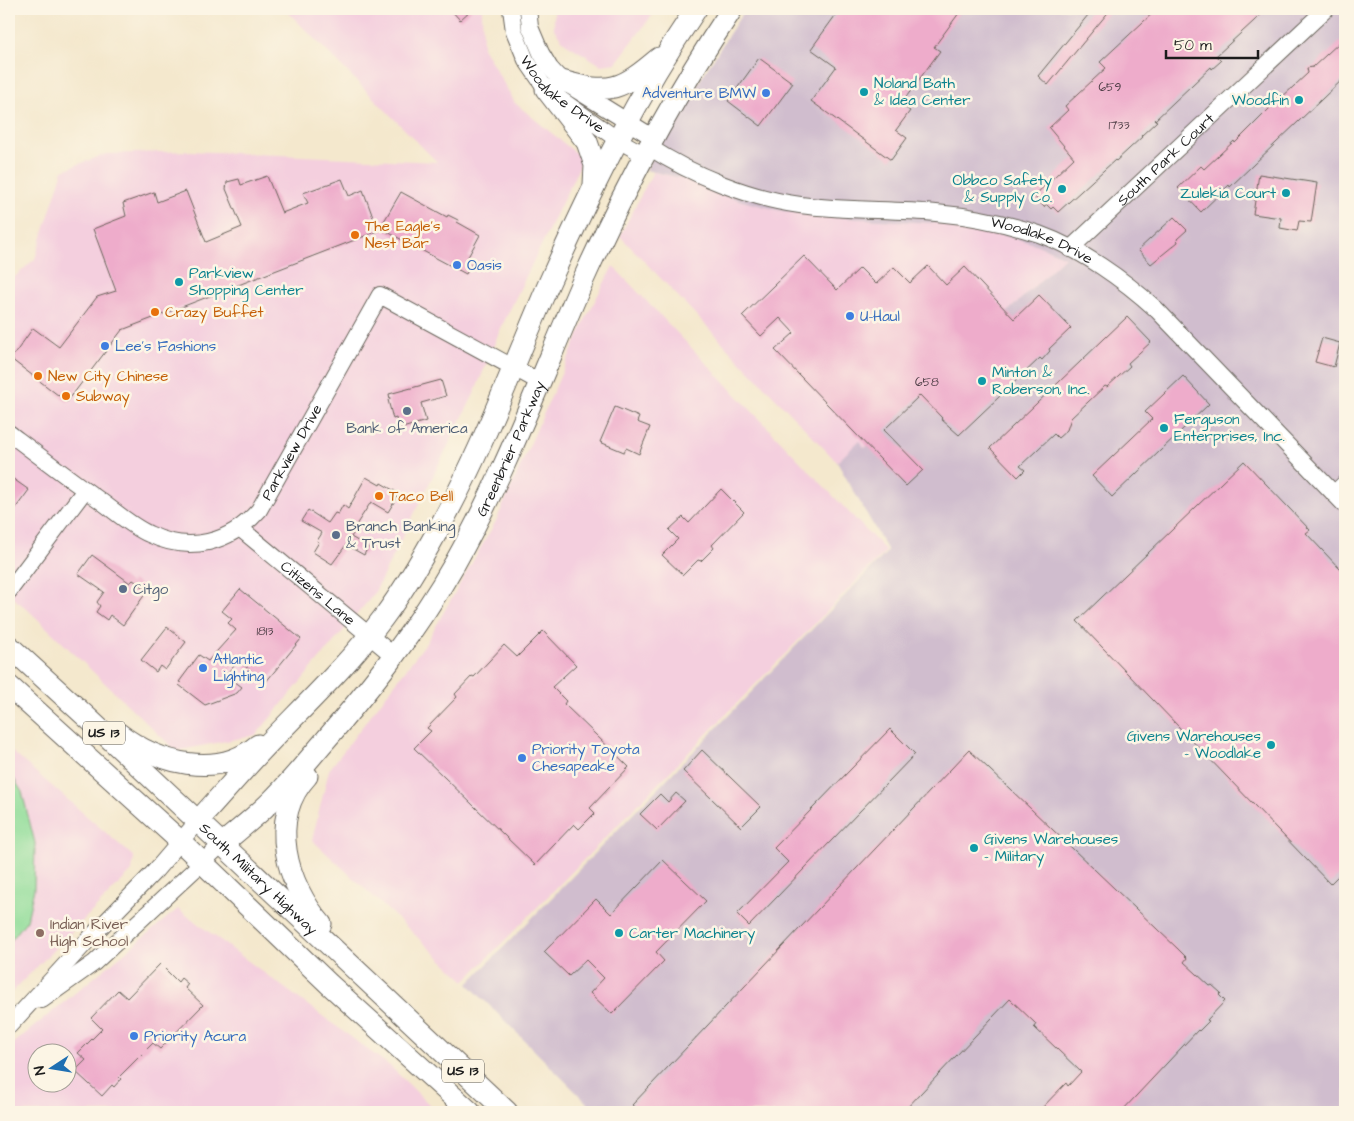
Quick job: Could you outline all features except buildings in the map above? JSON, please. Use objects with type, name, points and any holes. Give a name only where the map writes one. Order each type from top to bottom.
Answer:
[{"type":"main road","name":"Greenbrier Parkway","points":[[197,822],[263,749],[322,689],[369,635],[402,591],[440,526],[488,425],[593,189],[623,131],[672,46],[696,9]]},
{"type":"main road","name":"Greenbrier Parkway","points":[[222,844],[265,808],[336,728],[394,656],[432,602],[476,524],[510,451],[603,237],[635,171],[698,62],[732,9]]},
{"type":"main road","points":[[554,85],[611,89],[636,78],[672,46]]},
{"type":"main road","points":[[554,85],[590,148],[595,165],[593,189]]},
{"type":"main road","points":[[16,652],[69,688],[111,727],[140,747],[168,760],[194,764],[225,762],[246,753],[263,740],[288,714],[322,689]]},
{"type":"main road","name":"South Military Highway","points":[[16,652],[507,1112]]},
{"type":"main road","name":"South Military Highway","points":[[9,686],[180,841],[329,984],[470,1112]]},
{"type":"main road","points":[[336,728],[317,765],[296,789],[291,802],[285,832],[287,861],[298,890],[318,920],[386,987],[420,1030]]},
{"type":"street","name":"Woodlake Drive","points":[[512,9],[514,31],[526,60],[554,85],[671,162],[702,176],[774,200],[806,206],[936,213],[982,219],[1041,235],[1070,249],[1122,281],[1156,309],[1342,494]]},
{"type":"street","name":"Woodlake Drive","points":[[528,9],[530,27],[540,53],[550,68],[554,85]]},
{"type":"street","name":"South Park Court","points":[[1070,249],[1326,9]]},
{"type":"street","name":"Parkview Drive","points":[[9,433],[147,534],[165,541],[205,544],[241,529],[265,503],[380,295],[540,382]]},
{"type":"street","points":[[9,591],[85,490]]},
{"type":"street","name":"Citizens Lane","points":[[241,529],[394,656]]},
{"type":"street","points":[[12,1023],[88,940],[156,870],[197,822]]},
{"type":"street","points":[[12,1023],[94,963],[222,844]]},
{"type":"shaded area","points":[[285,9],[482,9],[483,47],[515,103],[583,159],[500,330],[474,394],[374,594],[256,735],[176,751],[26,608],[9,595],[9,282],[35,259],[63,170],[106,154],[188,151],[437,162]]},
{"type":"shaded area","points":[[554,9],[657,9],[616,63],[601,65],[565,43],[554,29]]},
{"type":"shaded area","points":[[745,9],[1345,9],[1345,1112],[596,1112],[468,984],[888,551],[837,462],[859,441],[865,448],[1065,257],[1035,244],[965,225],[813,216],[777,210],[739,200],[686,179],[646,170],[671,126]]},
{"type":"shaded area","name":"U-Haul","points":[[653,172],[686,179],[739,200],[777,210],[813,216],[965,225],[1035,244],[1065,257],[865,448],[859,442],[837,462],[620,236]]},
{"type":"shaded area","points":[[613,266],[886,551],[465,981],[312,840],[329,770],[426,643],[496,521],[586,318]]},
{"type":"shaded area","name":"Indian River High School","points":[[9,749],[134,857],[132,871],[9,995]]},
{"type":"shaded area","points":[[178,909],[390,1066],[437,1112],[14,1112],[9,1102],[9,1047]]},
{"type":"green space","points":[[9,771],[22,792],[35,843],[34,889],[27,920],[9,943]]},
{"type":"place","name":"Noland Bath & Idea Center","points":[[864,92]]},
{"type":"place","name":"Adventure BMW","points":[[766,93]]},
{"type":"place","name":"Woodfin","points":[[1299,100]]},
{"type":"place","name":"Obbco Safety & Supply Co.","points":[[1062,189]]},
{"type":"place","name":"Zulekia Court","points":[[1286,193]]},
{"type":"place","name":"The Eagle's Nest Bar","points":[[355,235]]},
{"type":"place","name":"Oasis","points":[[457,265]]},
{"type":"place","name":"Parkview Shopping Center","points":[[179,282]]},
{"type":"place","name":"Crazy Buffet","points":[[155,312]]},
{"type":"place","name":"U-Haul","points":[[850,316]]},
{"type":"place","name":"Lee’s Fashions","points":[[105,346]]},
{"type":"place","name":"New City Chinese","points":[[38,376]]},
{"type":"place","name":"Minton & Roberson, Inc.","points":[[982,381]]},
{"type":"place","name":"Subway","points":[[66,396]]},
{"type":"place","name":"Bank of America","points":[[407,411]]},
{"type":"place","name":"Ferguson Enterprises, Inc.","points":[[1164,428]]},
{"type":"place","name":"Taco Bell","points":[[379,496]]},
{"type":"place","name":"Branch Banking & Trust","points":[[336,535]]},
{"type":"place","name":"Citgo","points":[[123,589]]},
{"type":"place","name":"Atlantic Lighting","points":[[203,668]]},
{"type":"place","name":"Givens Warehouses - Woodlake","points":[[1271,745]]},
{"type":"place","name":"Priority Toyota Chesapeake","points":[[522,758]]},
{"type":"place","name":"Givens Warehouses - Military","points":[[974,848]]},
{"type":"place","name":"Indian River High School","points":[[40,933]]},
{"type":"place","name":"Carter Machinery","points":[[619,933]]},
{"type":"place","name":"Priority Acura","points":[[134,1036]]}]
